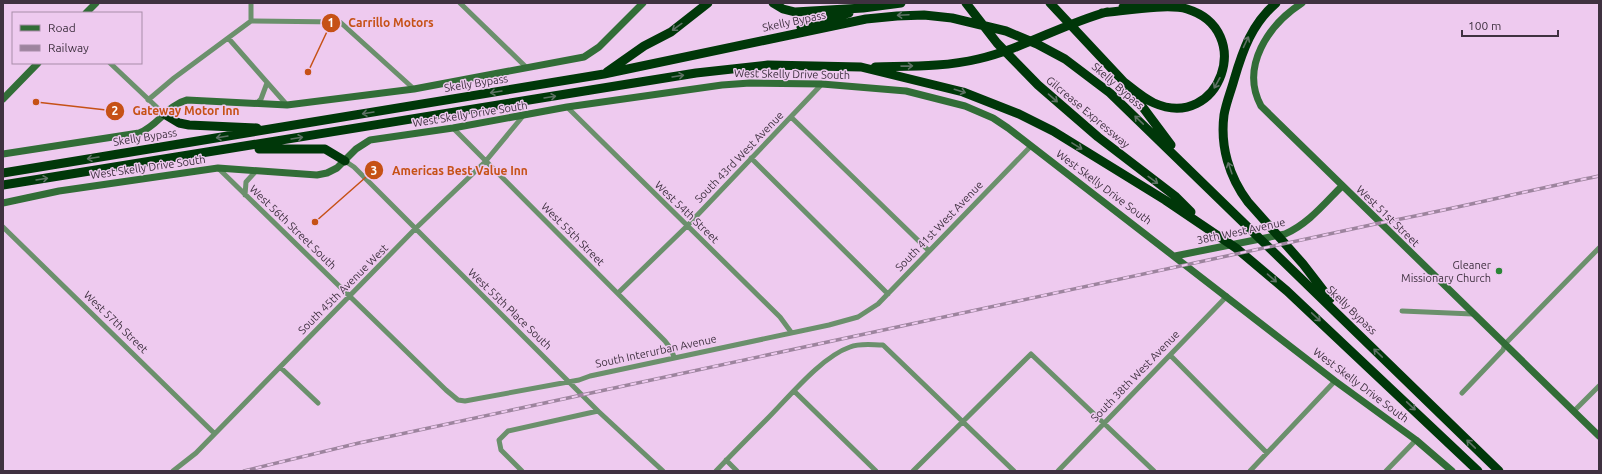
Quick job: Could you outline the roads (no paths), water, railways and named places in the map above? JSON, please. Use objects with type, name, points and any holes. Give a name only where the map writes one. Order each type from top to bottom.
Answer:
[{"type":"highway","points":[[604,74],[644,46],[671,32],[708,3]]},
{"type":"highway","points":[[773,3],[783,9],[795,12],[863,8],[901,3]]},
{"type":"highway","name":"Gilcrease Expressway","points":[[966,3],[997,43],[1024,71],[1098,138],[1174,196],[1206,226]]},
{"type":"highway","points":[[1050,3],[1124,82],[1188,167]]},
{"type":"highway","points":[[3,185],[696,73],[768,65],[861,67],[956,64],[978,59],[1102,13],[1138,3]]},
{"type":"highway","points":[[1276,3],[1259,20],[1250,33],[1242,50],[1224,114],[1224,138],[1227,160],[1240,192],[1303,264],[1349,324]]},
{"type":"highway","points":[[1102,13],[1173,7],[1185,8],[1209,21],[1217,30],[1223,44],[1225,62],[1220,79],[1209,94],[1196,104],[1177,108],[1166,107],[1145,98],[1124,82]]},
{"type":"highway","points":[[744,44],[863,8]]},
{"type":"highway","name":"Skelly Bypass","points":[[3,173],[604,74],[866,19],[924,15],[952,18],[1006,31],[1032,42],[1065,59],[1110,93],[1188,167],[1499,471]]},
{"type":"highway","points":[[861,67],[963,92],[1019,114],[1053,132],[1206,226],[1257,265],[1350,349],[1478,471]]},
{"type":"highway","points":[[164,114],[179,123],[189,125],[274,128]]},
{"type":"highway","points":[[231,149],[325,149],[345,161]]},
{"type":"street","points":[[87,12],[96,3]]},
{"type":"street","points":[[251,3],[251,21]]},
{"type":"street","points":[[460,3],[527,68]]},
{"type":"street","points":[[3,154],[139,134],[153,126],[175,105],[187,100],[287,105],[414,89],[584,57],[599,47],[643,3]]},
{"type":"street","name":"West 51st Street","points":[[1302,3],[1276,23],[1268,33],[1255,63],[1253,81],[1256,95],[1270,116],[1599,436]]},
{"type":"street","points":[[148,100],[174,78],[229,39],[251,21],[340,22],[414,89]]},
{"type":"street","points":[[229,39],[287,105]]},
{"type":"street","points":[[3,99],[37,64]]},
{"type":"street","points":[[111,64],[164,114]]},
{"type":"street","points":[[256,104],[261,99],[267,83]]},
{"type":"street","name":"West Skelly Drive South","points":[[3,203],[74,189],[218,168],[317,175],[327,173],[345,161],[356,149],[370,140],[454,128],[567,108],[722,84],[822,84],[890,89],[948,100],[992,118],[1175,256],[1336,381],[1416,440],[1452,471]]},
{"type":"street","name":"South 43rd West Avenue","points":[[618,293],[687,226],[822,84]]},
{"type":"street","name":"West 54th Street","points":[[567,108],[780,317],[791,332]]},
{"type":"street","name":"South 45th Avenue West","points":[[173,471],[196,453],[415,229],[485,162],[523,116]]},
{"type":"street","points":[[791,117],[928,250]]},
{"type":"street","name":"West 55th Street","points":[[454,128],[485,162],[665,341],[671,349],[674,357]]},
{"type":"street","name":"South 41st West Avenue","points":[[858,317],[871,309],[888,294],[928,250],[1031,146]]},
{"type":"street","points":[[751,158],[888,294]]},
{"type":"street","name":"West 55th Place South","points":[[345,161],[358,171],[570,381],[598,411],[663,471]]},
{"type":"street","name":"West 56th Street South","points":[[218,168],[458,400]]},
{"type":"street","points":[[245,195],[246,182],[256,171]]},
{"type":"street","name":"38th West Avenue","points":[[1175,256],[1284,234],[1295,230],[1307,222],[1342,186]]},
{"type":"street","name":"West 57th Street","points":[[3,227],[214,433]]},
{"type":"street","points":[[1462,393],[1503,350],[1505,344],[1599,248]]},
{"type":"street","name":"South 38th West Avenue","points":[[1058,471],[1227,296]]},
{"type":"street","points":[[1402,311],[1473,314]]},
{"type":"street","name":"South Interurban Avenue","points":[[458,400],[474,400],[570,381],[858,317]]},
{"type":"street","points":[[716,471],[794,391],[838,352],[851,347],[863,345],[883,345],[963,420],[1014,471]]},
{"type":"street","points":[[913,471],[1031,354],[1154,471]]},
{"type":"street","points":[[1170,354],[1267,453]]},
{"type":"street","points":[[280,367],[318,403]]},
{"type":"street","points":[[1250,471],[1336,381]]},
{"type":"street","points":[[1574,412],[1599,386]]},
{"type":"street","points":[[794,391],[876,471]]},
{"type":"street","points":[[522,471],[501,450],[499,440],[508,431],[598,411]]},
{"type":"street","points":[[1386,471],[1416,440]]},
{"type":"street","points":[[726,460],[738,471]]},
{"type":"railway","points":[[244,471],[359,443],[1599,176]]},
{"type":"place","name":"Carrillo Motors","points":[[308,72]]},
{"type":"place","name":"Gateway Motor Inn","points":[[36,102]]},
{"type":"place","name":"Americas Best Value Inn","points":[[315,222]]},
{"type":"place","name":"Gleaner Missionary Church","points":[[1499,271]]}]
